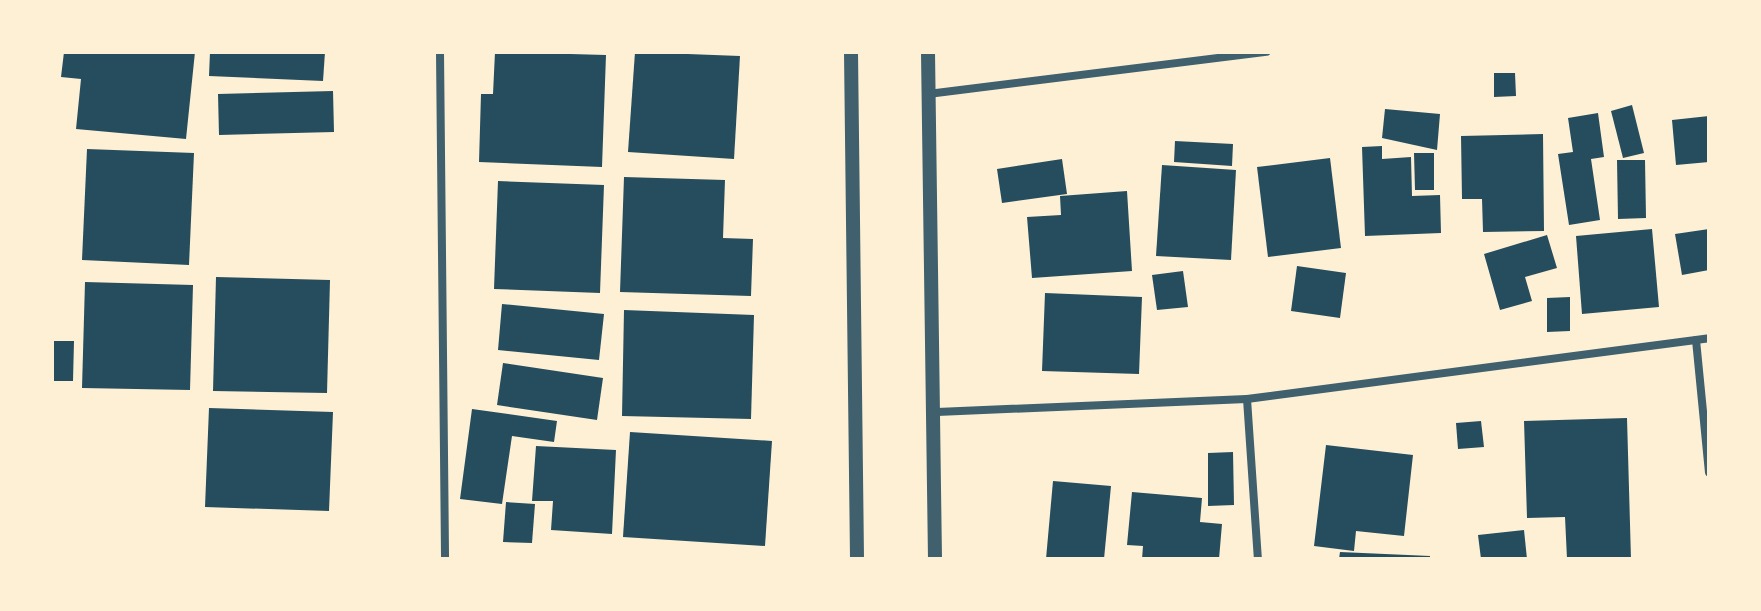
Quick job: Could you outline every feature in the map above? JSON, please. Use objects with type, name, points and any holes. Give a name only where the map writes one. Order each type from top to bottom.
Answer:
[{"type":"street","points":[[440,52],[445,559]]},
{"type":"street","points":[[851,52],[857,559]]},
{"type":"street","points":[[928,52],[937,412],[935,559]]},
{"type":"street","points":[[928,94],[1266,52]]},
{"type":"street","points":[[937,412],[1247,399],[1709,338]]},
{"type":"street","points":[[1696,340],[1709,472]]},
{"type":"street","points":[[1247,399],[1258,559]]},
{"type":"building","points":[[64,52],[195,52],[186,139],[76,129],[81,79],[61,77]]},
{"type":"building","points":[[210,52],[325,52],[323,81],[209,76]]},
{"type":"building","points":[[495,52],[606,55],[602,167],[479,162],[481,94],[493,94]]},
{"type":"building","points":[[635,52],[740,56],[734,159],[628,152]]},
{"type":"building","points":[[1494,73],[1515,73],[1516,96],[1494,97]]},
{"type":"building","points":[[333,91],[334,132],[219,135],[218,94]]},
{"type":"building","points":[[1632,105],[1644,153],[1623,158],[1611,111]]},
{"type":"building","points":[[1385,109],[1440,114],[1437,150],[1382,138]]},
{"type":"building","points":[[1598,113],[1604,157],[1591,159],[1600,220],[1569,225],[1558,154],[1573,152],[1568,118]]},
{"type":"building","points":[[1709,116],[1709,162],[1676,165],[1672,120]]},
{"type":"building","points":[[1543,134],[1544,231],[1483,232],[1482,199],[1462,199],[1461,136]]},
{"type":"building","points":[[1175,141],[1233,144],[1232,166],[1174,162]]},
{"type":"building","points":[[1382,146],[1382,159],[1411,157],[1412,196],[1440,195],[1441,233],[1365,236],[1362,147]]},
{"type":"building","points":[[87,149],[194,153],[189,265],[82,260]]},
{"type":"building","points":[[1414,153],[1434,153],[1434,190],[1415,190]]},
{"type":"building","points":[[1330,158],[1341,248],[1268,257],[1257,167]]},
{"type":"building","points":[[1062,159],[1067,194],[1002,203],[997,169]]},
{"type":"building","points":[[1617,160],[1645,160],[1646,218],[1618,219]]},
{"type":"building","points":[[1162,165],[1236,170],[1231,260],[1156,256]]},
{"type":"building","points":[[624,177],[725,180],[723,238],[753,239],[751,296],[620,292]]},
{"type":"building","points":[[498,181],[604,185],[600,293],[494,289]]},
{"type":"building","points":[[1127,191],[1132,271],[1032,278],[1027,217],[1061,215],[1060,196]]},
{"type":"building","points":[[1652,229],[1659,307],[1582,314],[1576,236]]},
{"type":"building","points":[[1709,229],[1709,270],[1682,275],[1675,234]]},
{"type":"building","points":[[1547,235],[1557,268],[1525,277],[1532,301],[1500,310],[1484,254]]},
{"type":"building","points":[[1297,266],[1346,273],[1340,318],[1291,311]]},
{"type":"building","points":[[1183,271],[1188,307],[1157,310],[1152,275]]},
{"type":"building","points":[[216,277],[330,280],[327,393],[213,391]]},
{"type":"building","points":[[85,282],[193,285],[190,390],[82,388]]},
{"type":"building","points":[[1045,293],[1142,297],[1139,374],[1042,371]]},
{"type":"building","points":[[1570,297],[1570,331],[1547,332],[1547,298]]},
{"type":"building","points":[[502,304],[604,314],[599,360],[498,350]]},
{"type":"building","points":[[624,310],[754,315],[751,419],[622,416]]},
{"type":"building","points":[[52,341],[74,341],[73,381],[52,381]]},
{"type":"building","points":[[503,363],[603,378],[597,420],[497,405]]},
{"type":"building","points":[[209,408],[333,412],[329,511],[205,507]]},
{"type":"building","points":[[472,409],[557,421],[554,442],[512,436],[502,504],[460,499]]},
{"type":"building","points":[[1627,418],[1631,559],[1567,559],[1565,517],[1527,518],[1524,421]]},
{"type":"building","points":[[1481,421],[1484,447],[1458,449],[1456,423]]},
{"type":"building","points":[[630,432],[772,441],[765,546],[623,537]]},
{"type":"building","points":[[1326,445],[1413,455],[1404,536],[1356,531],[1354,551],[1314,546]]},
{"type":"building","points":[[536,446],[616,450],[612,534],[551,530],[553,501],[532,501]]},
{"type":"building","points":[[1233,452],[1234,505],[1208,506],[1208,453]]},
{"type":"building","points":[[1053,481],[1111,486],[1104,559],[1046,559]]},
{"type":"building","points":[[1132,492],[1202,498],[1200,522],[1222,524],[1219,559],[1142,559],[1143,546],[1127,545]]},
{"type":"building","points":[[506,502],[535,504],[532,543],[503,542]]},
{"type":"building","points":[[1524,530],[1527,559],[1481,559],[1478,535]]},
{"type":"building","points":[[1340,552],[1430,556],[1430,559],[1339,559]]}]
